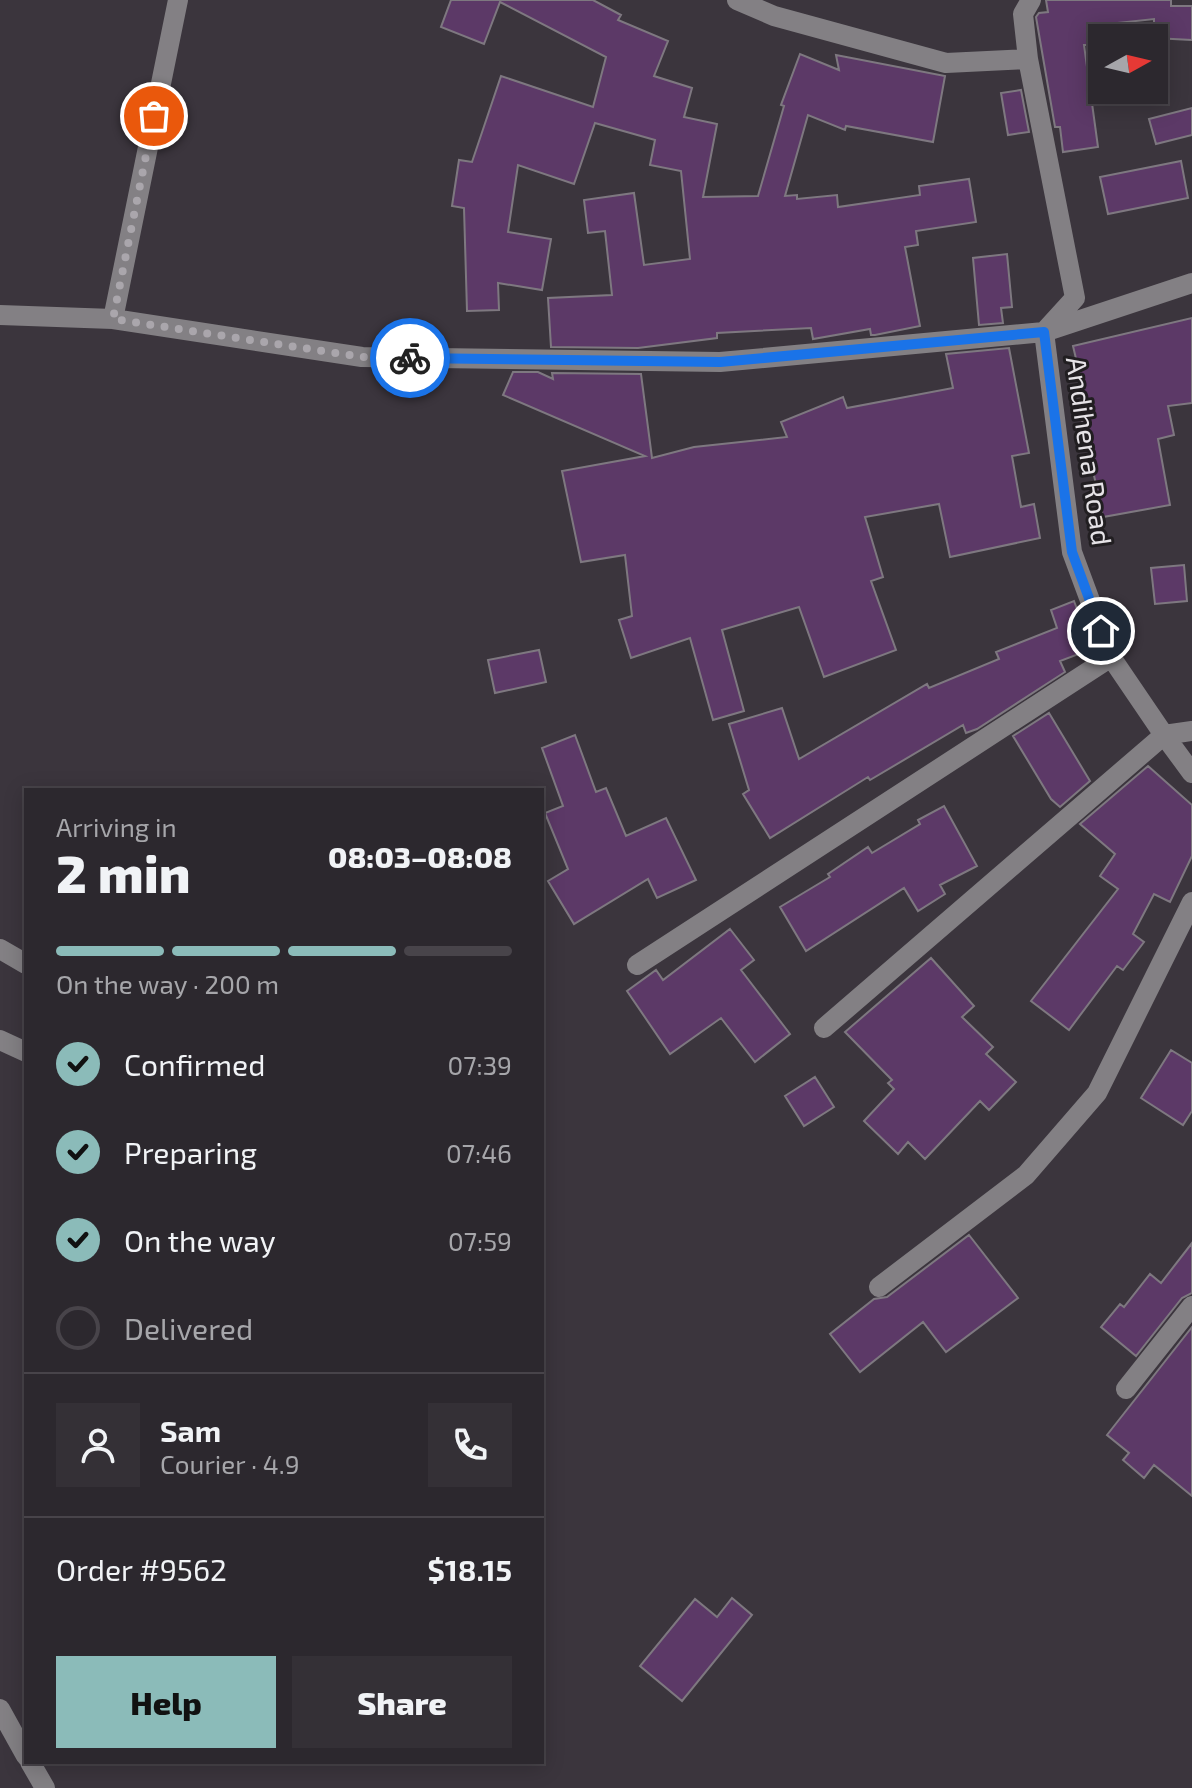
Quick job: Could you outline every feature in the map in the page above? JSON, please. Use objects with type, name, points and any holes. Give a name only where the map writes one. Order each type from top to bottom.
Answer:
[{"type":"street","points":[[113,319],[178,0]]},
{"type":"street","points":[[737,0],[774,16],[946,63],[1028,59]]},
{"type":"street","name":"Andihena Road","points":[[1031,0],[1023,14],[1028,59],[1075,298],[1044,332],[1072,552],[1111,657],[1192,773]]},
{"type":"street","points":[[0,315],[113,319],[362,357],[705,362],[1044,332],[1192,283]]},
{"type":"street","points":[[637,965],[1111,657]]},
{"type":"street","points":[[824,1028],[1164,735],[1192,731]]},
{"type":"street","points":[[879,1287],[1026,1175],[1097,1093],[1192,902]]},
{"type":"street","points":[[0,949],[24,963]]},
{"type":"street","points":[[0,1040],[24,1051]]},
{"type":"street","points":[[1126,1389],[1192,1306]]},
{"type":"street","points":[[0,1709],[24,1752]]},
{"type":"street","points":[[31,1764],[45,1788]]},
{"type":"building","points":[[451,0],[593,0],[621,15],[618,20],[668,41],[654,76],[692,88],[684,117],[717,124],[703,197],[758,196],[784,106],[781,105],[800,54],[839,70],[836,55],[945,76],[933,142],[846,126],[845,130],[808,115],[785,196],[797,195],[797,199],[837,195],[838,207],[920,195],[919,186],[969,179],[976,222],[916,231],[918,245],[905,247],[920,326],[875,335],[871,335],[870,329],[813,339],[811,328],[717,333],[717,338],[638,348],[551,347],[548,298],[612,295],[605,231],[588,233],[584,200],[634,193],[644,265],[690,259],[681,171],[650,165],[655,140],[595,123],[574,184],[518,165],[508,232],[551,239],[542,290],[498,283],[499,310],[467,311],[464,208],[452,206],[459,160],[472,162],[501,76],[593,107],[606,57],[500,2],[484,44],[441,27]]},
{"type":"building","points":[[1046,0],[1171,0],[1171,6],[1192,6],[1192,40],[1168,39],[1168,24],[1154,24],[1154,19],[1088,24],[1088,45],[1084,45],[1088,104],[1092,104],[1098,147],[1063,152],[1060,127],[1055,127],[1036,17],[1039,13],[1048,12]]},
{"type":"building","points":[[1021,90],[1029,132],[1008,135],[1001,93]]},
{"type":"building","points":[[1192,108],[1192,135],[1156,144],[1149,119]]},
{"type":"building","points":[[1181,161],[1188,198],[1108,214],[1100,177]]},
{"type":"building","points":[[1007,254],[1012,307],[1001,308],[1003,323],[979,325],[973,258]]},
{"type":"building","points":[[1192,318],[1192,403],[1168,406],[1174,435],[1158,439],[1170,505],[1103,517],[1079,406],[1087,405],[1073,346]]},
{"type":"building","points":[[1009,348],[1029,453],[1012,456],[1021,507],[1034,504],[1040,538],[950,557],[939,504],[865,517],[883,577],[871,581],[896,650],[824,677],[799,607],[722,630],[744,711],[713,720],[690,638],[631,658],[619,620],[632,616],[625,555],[581,562],[562,471],[645,456],[503,395],[513,372],[538,372],[553,379],[552,373],[641,374],[652,458],[694,447],[787,437],[781,422],[843,397],[847,408],[953,388],[946,354]]},
{"type":"building","points":[[1184,565],[1187,601],[1155,604],[1151,568]]},
{"type":"building","points":[[1074,601],[1092,649],[1060,661],[1065,672],[977,729],[966,733],[963,725],[870,780],[868,777],[770,838],[743,794],[749,790],[729,724],[782,708],[799,759],[927,684],[929,688],[999,659],[996,652],[1057,628],[1051,610]]},
{"type":"building","points":[[539,650],[546,682],[495,693],[488,660]]},
{"type":"building","points":[[1049,713],[1090,781],[1060,807],[1051,799],[1013,736]]},
{"type":"building","points":[[575,735],[596,792],[606,788],[626,836],[666,818],[696,880],[657,898],[648,879],[574,924],[548,881],[568,869],[545,813],[563,806],[542,748]]},
{"type":"building","points":[[1148,766],[1192,805],[1192,856],[1170,902],[1154,894],[1133,934],[1144,942],[1123,970],[1117,966],[1069,1030],[1031,1001],[1118,889],[1100,876],[1115,854],[1080,824]]},
{"type":"building","points":[[944,806],[977,866],[940,885],[945,894],[918,911],[904,888],[806,951],[780,907],[830,877],[828,874],[868,847],[872,853],[920,824],[918,820]]},
{"type":"building","points":[[730,929],[754,960],[741,970],[790,1034],[755,1062],[721,1018],[670,1054],[627,991],[656,970],[663,980]]},
{"type":"building","points":[[931,958],[974,1006],[962,1017],[993,1047],[986,1054],[1016,1082],[989,1110],[980,1101],[925,1159],[908,1142],[898,1154],[864,1121],[894,1089],[888,1083],[892,1080],[845,1032]]},
{"type":"building","points":[[1171,1050],[1192,1063],[1192,1111],[1183,1125],[1141,1098]]},
{"type":"building","points":[[815,1077],[834,1107],[804,1126],[785,1096]]},
{"type":"building","points":[[969,1235],[1018,1298],[946,1352],[923,1322],[860,1372],[830,1334],[874,1299],[887,1297]]},
{"type":"building","points":[[1192,1243],[1192,1293],[1182,1298],[1136,1356],[1101,1327],[1120,1304],[1124,1307],[1150,1274],[1161,1283]]},
{"type":"building","points":[[1192,1327],[1192,1496],[1154,1465],[1144,1478],[1123,1460],[1129,1453],[1107,1435]]},
{"type":"building","points":[[732,1598],[752,1615],[682,1701],[640,1666],[695,1599],[717,1617]]},
{"type":"way so far","points":[[154,116],[113,319],[362,357],[410,358]]},
{"type":"route","points":[[410,358],[720,362],[1044,332],[1072,552],[1101,631]]}]
